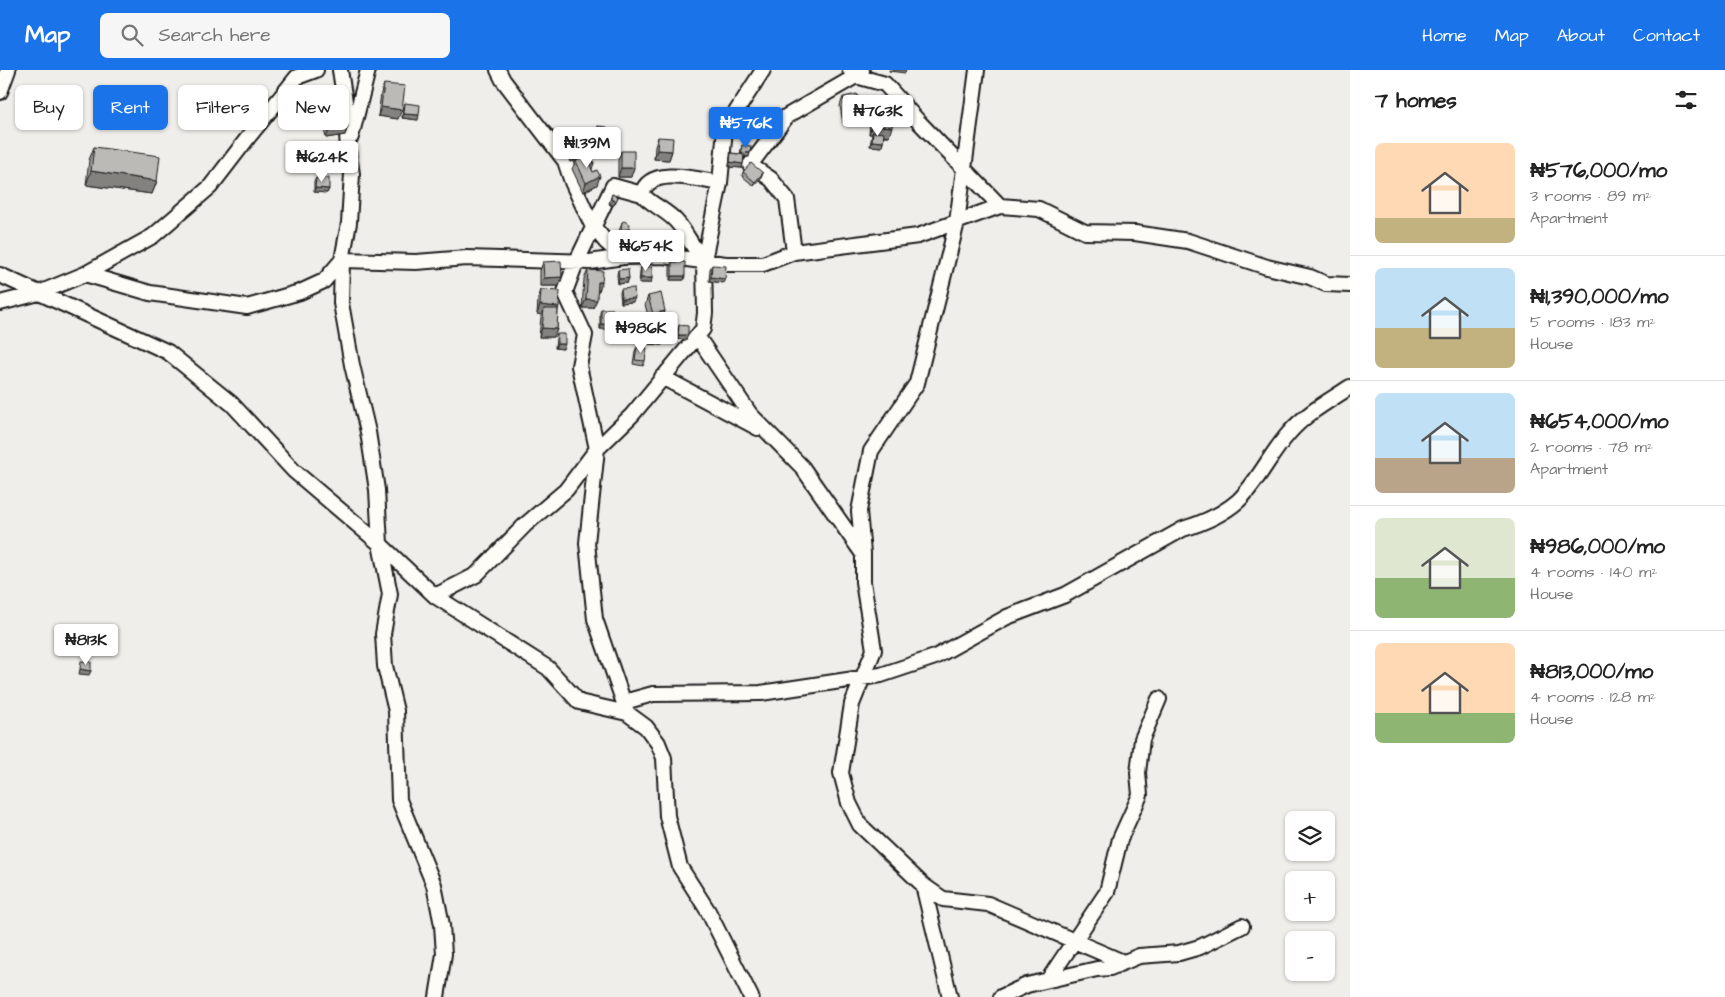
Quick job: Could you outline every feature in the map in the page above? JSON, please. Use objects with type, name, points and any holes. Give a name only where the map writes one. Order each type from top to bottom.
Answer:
[{"type":"street","points":[[0,92],[8,70]]},
{"type":"street","points":[[0,303],[40,293],[85,274],[153,236],[210,187],[297,77],[316,70]]},
{"type":"street","points":[[340,70],[352,174],[348,223],[342,260],[342,303],[352,365],[368,432],[376,490],[380,544],[390,594],[384,634],[386,666],[396,711],[399,800],[434,885],[442,925],[444,954],[437,997]]},
{"type":"street","points":[[348,150],[368,70]]},
{"type":"street","points":[[498,70],[503,80],[565,161],[572,182],[594,227],[606,242],[623,257]]},
{"type":"street","points":[[435,596],[476,575],[525,525],[566,490],[597,449],[632,415],[703,329],[704,260],[720,183],[724,129],[763,70]]},
{"type":"street","points":[[976,70],[957,222],[917,383],[871,451],[859,511],[863,554],[863,582],[874,650],[852,704],[842,773],[849,803],[860,825],[922,885],[943,899],[988,904],[1123,962]]},
{"type":"street","points":[[794,252],[787,199],[771,179],[750,166],[787,116],[856,72],[885,84],[1000,206]]},
{"type":"street","points":[[642,194],[643,189],[654,179],[662,177],[680,177],[720,183]]},
{"type":"street","points":[[704,260],[692,247],[676,221],[662,208],[642,194],[613,186],[576,261],[565,292],[585,335],[579,366],[597,449],[587,544],[595,619],[626,708],[646,727],[658,743],[664,758],[667,816],[680,867],[708,911],[751,997]]},
{"type":"street","points":[[342,260],[416,262],[466,258],[590,262],[623,257],[663,256],[726,264],[763,264],[794,252],[918,236],[1000,206],[1039,208],[1085,232],[1135,233],[1188,241],[1267,267],[1310,276],[1326,284],[1350,285]]},
{"type":"street","points":[[85,274],[150,293],[247,306],[300,292],[324,281],[342,260]]},
{"type":"street","points":[[0,275],[168,352],[232,404],[294,471],[380,544],[435,596],[548,668],[579,702],[626,708],[653,694],[761,693],[881,675],[936,657],[1007,617],[1065,595],[1184,530],[1222,512],[1238,500],[1289,432],[1307,416],[1350,387]]},
{"type":"street","points":[[697,336],[750,414],[802,467],[863,554]]},
{"type":"street","points":[[662,377],[770,434]]},
{"type":"street","points":[[1048,980],[1107,892],[1120,839],[1140,795],[1138,773],[1142,739],[1159,699]]},
{"type":"street","points":[[922,885],[950,997]]},
{"type":"street","points":[[1001,997],[1027,985],[1097,969],[1110,968],[1139,956],[1178,953],[1200,947],[1242,926]]},
{"type":"building","points":[[384,84],[405,86],[402,110],[381,107]]},
{"type":"building","points":[[857,94],[861,112],[846,115],[843,97]]},
{"type":"building","points":[[879,97],[893,98],[892,111],[878,110]]},
{"type":"building","points":[[405,103],[420,105],[419,115],[404,114]]},
{"type":"building","points":[[873,113],[894,115],[892,127],[872,125]]},
{"type":"building","points":[[746,120],[758,122],[757,131],[745,129]]},
{"type":"building","points":[[598,126],[607,127],[606,140],[597,139]]},
{"type":"building","points":[[873,132],[884,133],[883,142],[872,141]]},
{"type":"building","points":[[658,137],[673,138],[672,151],[657,150]]},
{"type":"building","points":[[579,144],[583,153],[571,157],[568,148]]},
{"type":"building","points":[[742,145],[751,146],[750,153],[741,152]]},
{"type":"building","points":[[94,147],[160,156],[157,181],[91,171]]},
{"type":"building","points":[[621,151],[634,151],[634,168],[621,168]]},
{"type":"building","points":[[731,153],[744,155],[743,164],[730,162]]},
{"type":"building","points":[[590,154],[594,163],[590,165],[593,172],[597,170],[600,176],[586,183],[576,161]]},
{"type":"building","points":[[751,163],[763,173],[755,182],[743,172]]},
{"type":"building","points":[[316,178],[329,178],[329,189],[315,188]]},
{"type":"building","points":[[612,194],[618,197],[616,201],[612,200]]},
{"type":"building","points":[[624,221],[630,224],[629,229],[623,230],[621,228]]},
{"type":"building","points":[[561,261],[562,277],[544,278],[543,262]]},
{"type":"building","points":[[672,262],[685,262],[685,276],[672,276]]},
{"type":"building","points":[[712,265],[726,266],[725,279],[711,277]]},
{"type":"building","points":[[641,267],[652,267],[652,278],[641,278]]},
{"type":"building","points":[[628,269],[629,278],[619,279],[618,270]]},
{"type":"building","points":[[588,270],[603,271],[602,282],[598,282],[597,300],[586,299]]},
{"type":"building","points":[[634,288],[635,298],[622,299],[621,289]]},
{"type":"building","points":[[541,290],[560,291],[559,307],[540,305]]},
{"type":"building","points":[[661,293],[665,311],[653,314],[648,296]]},
{"type":"building","points":[[544,309],[558,309],[557,329],[542,328]]},
{"type":"building","points":[[601,309],[613,309],[613,325],[601,324]]},
{"type":"building","points":[[636,315],[653,316],[652,333],[635,331]]},
{"type":"building","points":[[679,325],[688,326],[688,335],[678,335]]},
{"type":"building","points":[[652,328],[665,330],[664,341],[651,339]]},
{"type":"building","points":[[557,334],[565,334],[565,344],[557,344]]},
{"type":"building","points":[[637,347],[647,348],[645,361],[635,360]]},
{"type":"building","points":[[81,661],[91,662],[91,671],[80,669]]}]
